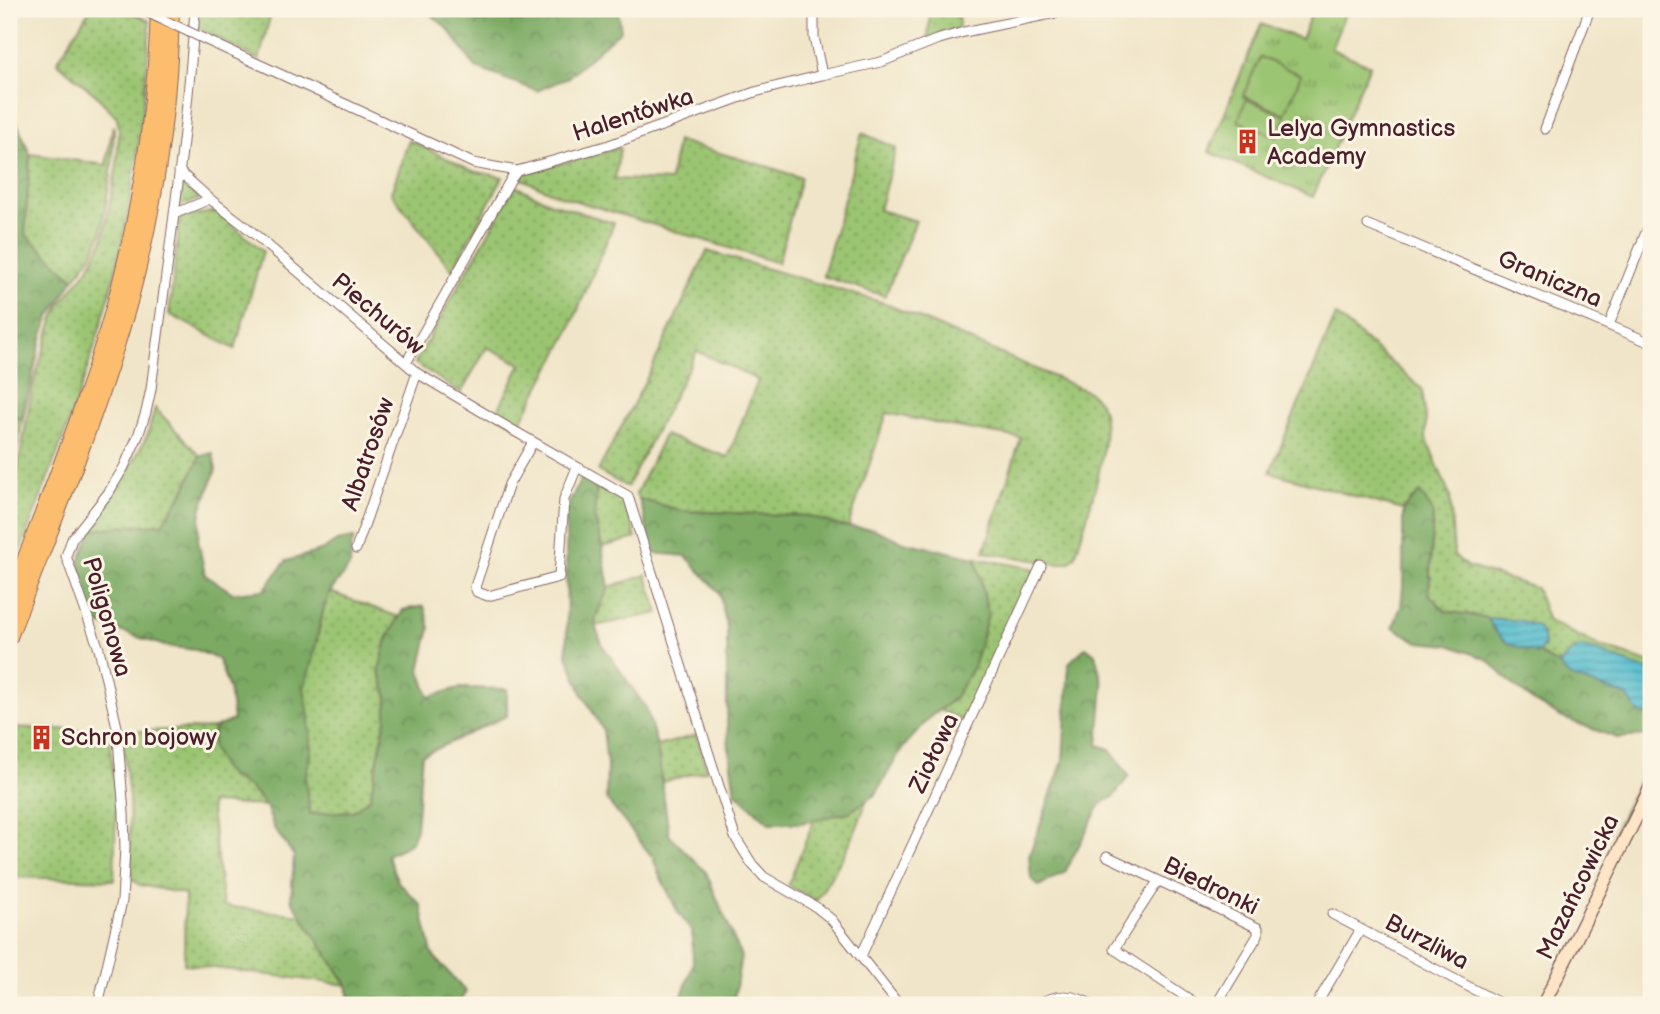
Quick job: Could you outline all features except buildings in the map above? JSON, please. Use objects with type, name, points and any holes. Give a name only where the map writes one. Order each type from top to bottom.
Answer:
[{"type":"highway","points":[[9,603],[80,412],[117,298],[143,183],[155,77],[159,9]]},
{"type":"highway","points":[[9,637],[93,416],[129,301],[157,171],[164,118],[171,9]]},
{"type":"street","name":"Halentówka","points":[[140,9],[473,163],[517,171],[610,145],[755,92],[881,62],[964,32],[1074,9]]},
{"type":"street","name":"Poligonowa","points":[[98,1005],[122,901],[124,813],[117,727],[99,649],[66,556],[72,539],[109,492],[124,467],[146,412],[174,214],[192,59],[195,9]]},
{"type":"street","points":[[814,9],[814,37],[822,75]]},
{"type":"street","points":[[1545,129],[1590,9]]},
{"type":"street","name":"Piechurów","points":[[179,171],[417,373],[628,496],[731,827],[741,848],[757,870],[771,882],[825,913],[899,1005]]},
{"type":"street","points":[[407,363],[517,171]]},
{"type":"street","points":[[174,214],[210,200]]},
{"type":"street","points":[[1609,326],[1651,220]]},
{"type":"street","name":"Graniczna","points":[[1368,225],[1651,343]]},
{"type":"street","name":"Albatrosów","points":[[356,549],[417,373]]},
{"type":"street","points":[[533,442],[509,484],[475,587],[477,592],[488,596],[559,577],[564,499],[577,467]]},
{"type":"street","name":"Ziołowa","points":[[861,956],[1041,565]]},
{"type":"street","name":"Mazańcowicka","points":[[1543,1005],[1651,787]]},
{"type":"street","name":"Biedronki","points":[[1107,856],[1258,928],[1258,935],[1216,1005]]},
{"type":"street","points":[[1158,881],[1114,949],[1198,1005]]},
{"type":"street","name":"Burzliwa","points":[[1332,914],[1503,1005]]},
{"type":"street","points":[[1316,1005],[1361,929]]},
{"type":"street","points":[[1037,1005],[1064,995],[1092,1005]]},
{"type":"green space","points":[[90,9],[124,9],[150,21],[137,156],[119,256],[101,326],[64,435],[9,579],[9,512],[33,385],[60,305],[90,266],[103,240],[117,165],[117,118],[98,97],[57,62]]},
{"type":"green space","points":[[198,9],[272,9],[259,60],[198,28]]},
{"type":"green space","points":[[425,9],[618,9],[621,30],[567,78],[537,91],[476,68],[448,29]]},
{"type":"green space","points":[[883,9],[958,9],[959,28],[928,38],[930,13]]},
{"type":"green space","points":[[1313,9],[1347,9],[1331,49],[1370,65],[1313,197],[1209,152],[1261,24],[1301,39]]},
{"type":"green space","points":[[1260,57],[1301,75],[1285,114],[1243,96]]},
{"type":"green space","points":[[1246,99],[1286,116],[1277,137],[1238,121]]},
{"type":"green space","points":[[9,104],[30,154],[25,234],[74,279],[49,318],[40,344],[23,417],[18,419],[12,413],[9,402]]},
{"type":"green space","points":[[113,125],[112,166],[101,234],[93,253],[74,279],[25,234],[30,154],[106,165]]},
{"type":"green space","points":[[862,133],[896,148],[879,210],[916,221],[885,296],[823,276]]},
{"type":"green space","points":[[409,140],[473,171],[503,177],[452,270],[391,193]]},
{"type":"green space","points":[[677,141],[801,178],[778,263],[557,195],[520,178],[523,173],[620,148],[615,179],[670,181]]},
{"type":"green space","points":[[182,181],[199,199],[180,206],[179,205]]},
{"type":"green space","points":[[515,186],[551,203],[614,223],[567,336],[518,427],[496,414],[521,364],[487,347],[461,393],[415,363]]},
{"type":"green space","points":[[216,211],[263,251],[235,349],[169,314],[180,218]]},
{"type":"green space","points":[[707,251],[884,303],[1089,392],[1100,404],[1104,418],[1104,436],[1092,502],[1075,557],[1069,562],[1058,564],[984,552],[1021,438],[887,413],[848,527],[808,516],[683,511],[639,499],[636,494],[664,435],[728,457],[758,380],[697,351],[627,487],[598,471],[651,370]]},
{"type":"green space","points":[[1336,315],[1422,389],[1426,438],[1450,496],[1454,555],[1466,566],[1536,588],[1548,621],[1599,646],[1651,663],[1651,672],[1572,651],[1559,665],[1538,653],[1544,645],[1521,621],[1446,611],[1429,594],[1433,513],[1420,492],[1403,510],[1270,472]]},
{"type":"green space","points":[[155,408],[200,456],[183,493],[162,524],[91,531],[147,436]]},
{"type":"green space","points":[[12,413],[18,419],[23,417],[13,470],[9,474],[9,448]]},
{"type":"green space","points":[[213,453],[216,470],[201,510],[198,540],[205,575],[233,593],[264,590],[286,561],[323,550],[337,541],[354,538],[350,566],[330,592],[323,611],[304,688],[311,749],[305,778],[310,814],[353,811],[370,798],[386,720],[387,695],[379,671],[387,639],[403,610],[424,606],[430,628],[420,670],[429,697],[459,688],[507,689],[507,716],[422,755],[416,829],[410,844],[387,855],[398,882],[421,905],[432,954],[466,992],[457,1005],[351,1005],[347,985],[291,899],[294,856],[274,828],[266,806],[250,788],[222,768],[212,747],[214,728],[233,720],[229,689],[218,659],[196,650],[165,646],[95,623],[85,599],[79,562],[91,531],[162,524],[183,493],[200,456]]},
{"type":"green space","points":[[582,477],[597,486],[594,516],[609,587],[596,616],[595,626],[603,646],[646,708],[657,746],[669,835],[706,872],[741,956],[733,1005],[679,1005],[693,964],[692,931],[679,914],[653,858],[606,799],[607,765],[603,730],[582,693],[567,655],[566,510]]},
{"type":"green space","points":[[597,486],[625,501],[636,538],[602,547],[594,516]]},
{"type":"green space","points":[[1420,492],[1433,512],[1429,594],[1445,611],[1488,618],[1493,629],[1523,649],[1538,653],[1559,665],[1569,676],[1628,696],[1638,712],[1651,717],[1651,735],[1617,738],[1563,718],[1534,702],[1487,659],[1449,645],[1418,642],[1393,627],[1401,606],[1403,587],[1403,510]]},
{"type":"green space","points":[[639,499],[683,511],[808,516],[840,526],[874,529],[904,542],[976,558],[988,614],[974,665],[954,699],[931,716],[901,750],[876,794],[849,812],[801,823],[769,823],[735,792],[727,720],[727,628],[719,592],[686,556],[652,553]]},
{"type":"green space","points":[[976,558],[1036,569],[965,722],[939,710],[954,699],[988,614]]},
{"type":"green space","points":[[646,575],[659,613],[595,626],[596,616],[609,587]]},
{"type":"green space","points":[[330,592],[399,617],[387,639],[379,671],[387,695],[386,720],[370,798],[353,811],[309,814],[305,778],[311,749],[304,688]]},
{"type":"green space","points":[[1086,647],[1095,654],[1103,685],[1098,745],[1110,749],[1129,776],[1113,797],[1100,805],[1065,872],[1039,886],[1031,878],[1029,856],[1063,761],[1069,663]]},
{"type":"green space","points":[[9,727],[109,731],[116,805],[114,880],[9,877]]},
{"type":"green space","points":[[214,728],[212,747],[231,778],[250,788],[266,806],[210,803],[223,906],[301,915],[347,985],[184,964],[185,894],[140,885],[131,879],[129,799],[122,732]]},
{"type":"green space","points":[[697,735],[707,770],[662,782],[657,746]]},
{"type":"green space","points":[[1651,755],[1651,773],[1618,841],[1614,834]]},
{"type":"green space","points":[[866,801],[851,840],[816,901],[788,885],[814,820],[849,812]]},
{"type":"water","points":[[1488,618],[1521,621],[1537,626],[1544,645],[1538,653],[1514,646],[1502,639]]},
{"type":"water","points":[[1580,647],[1651,672],[1651,717],[1638,712],[1627,696],[1569,676],[1559,665],[1572,651]]},
{"type":"place","name":"Lelya Gymnastics Academy","points":[[1247,142]]},
{"type":"place","name":"Schron bojowy","points":[[41,737]]}]
